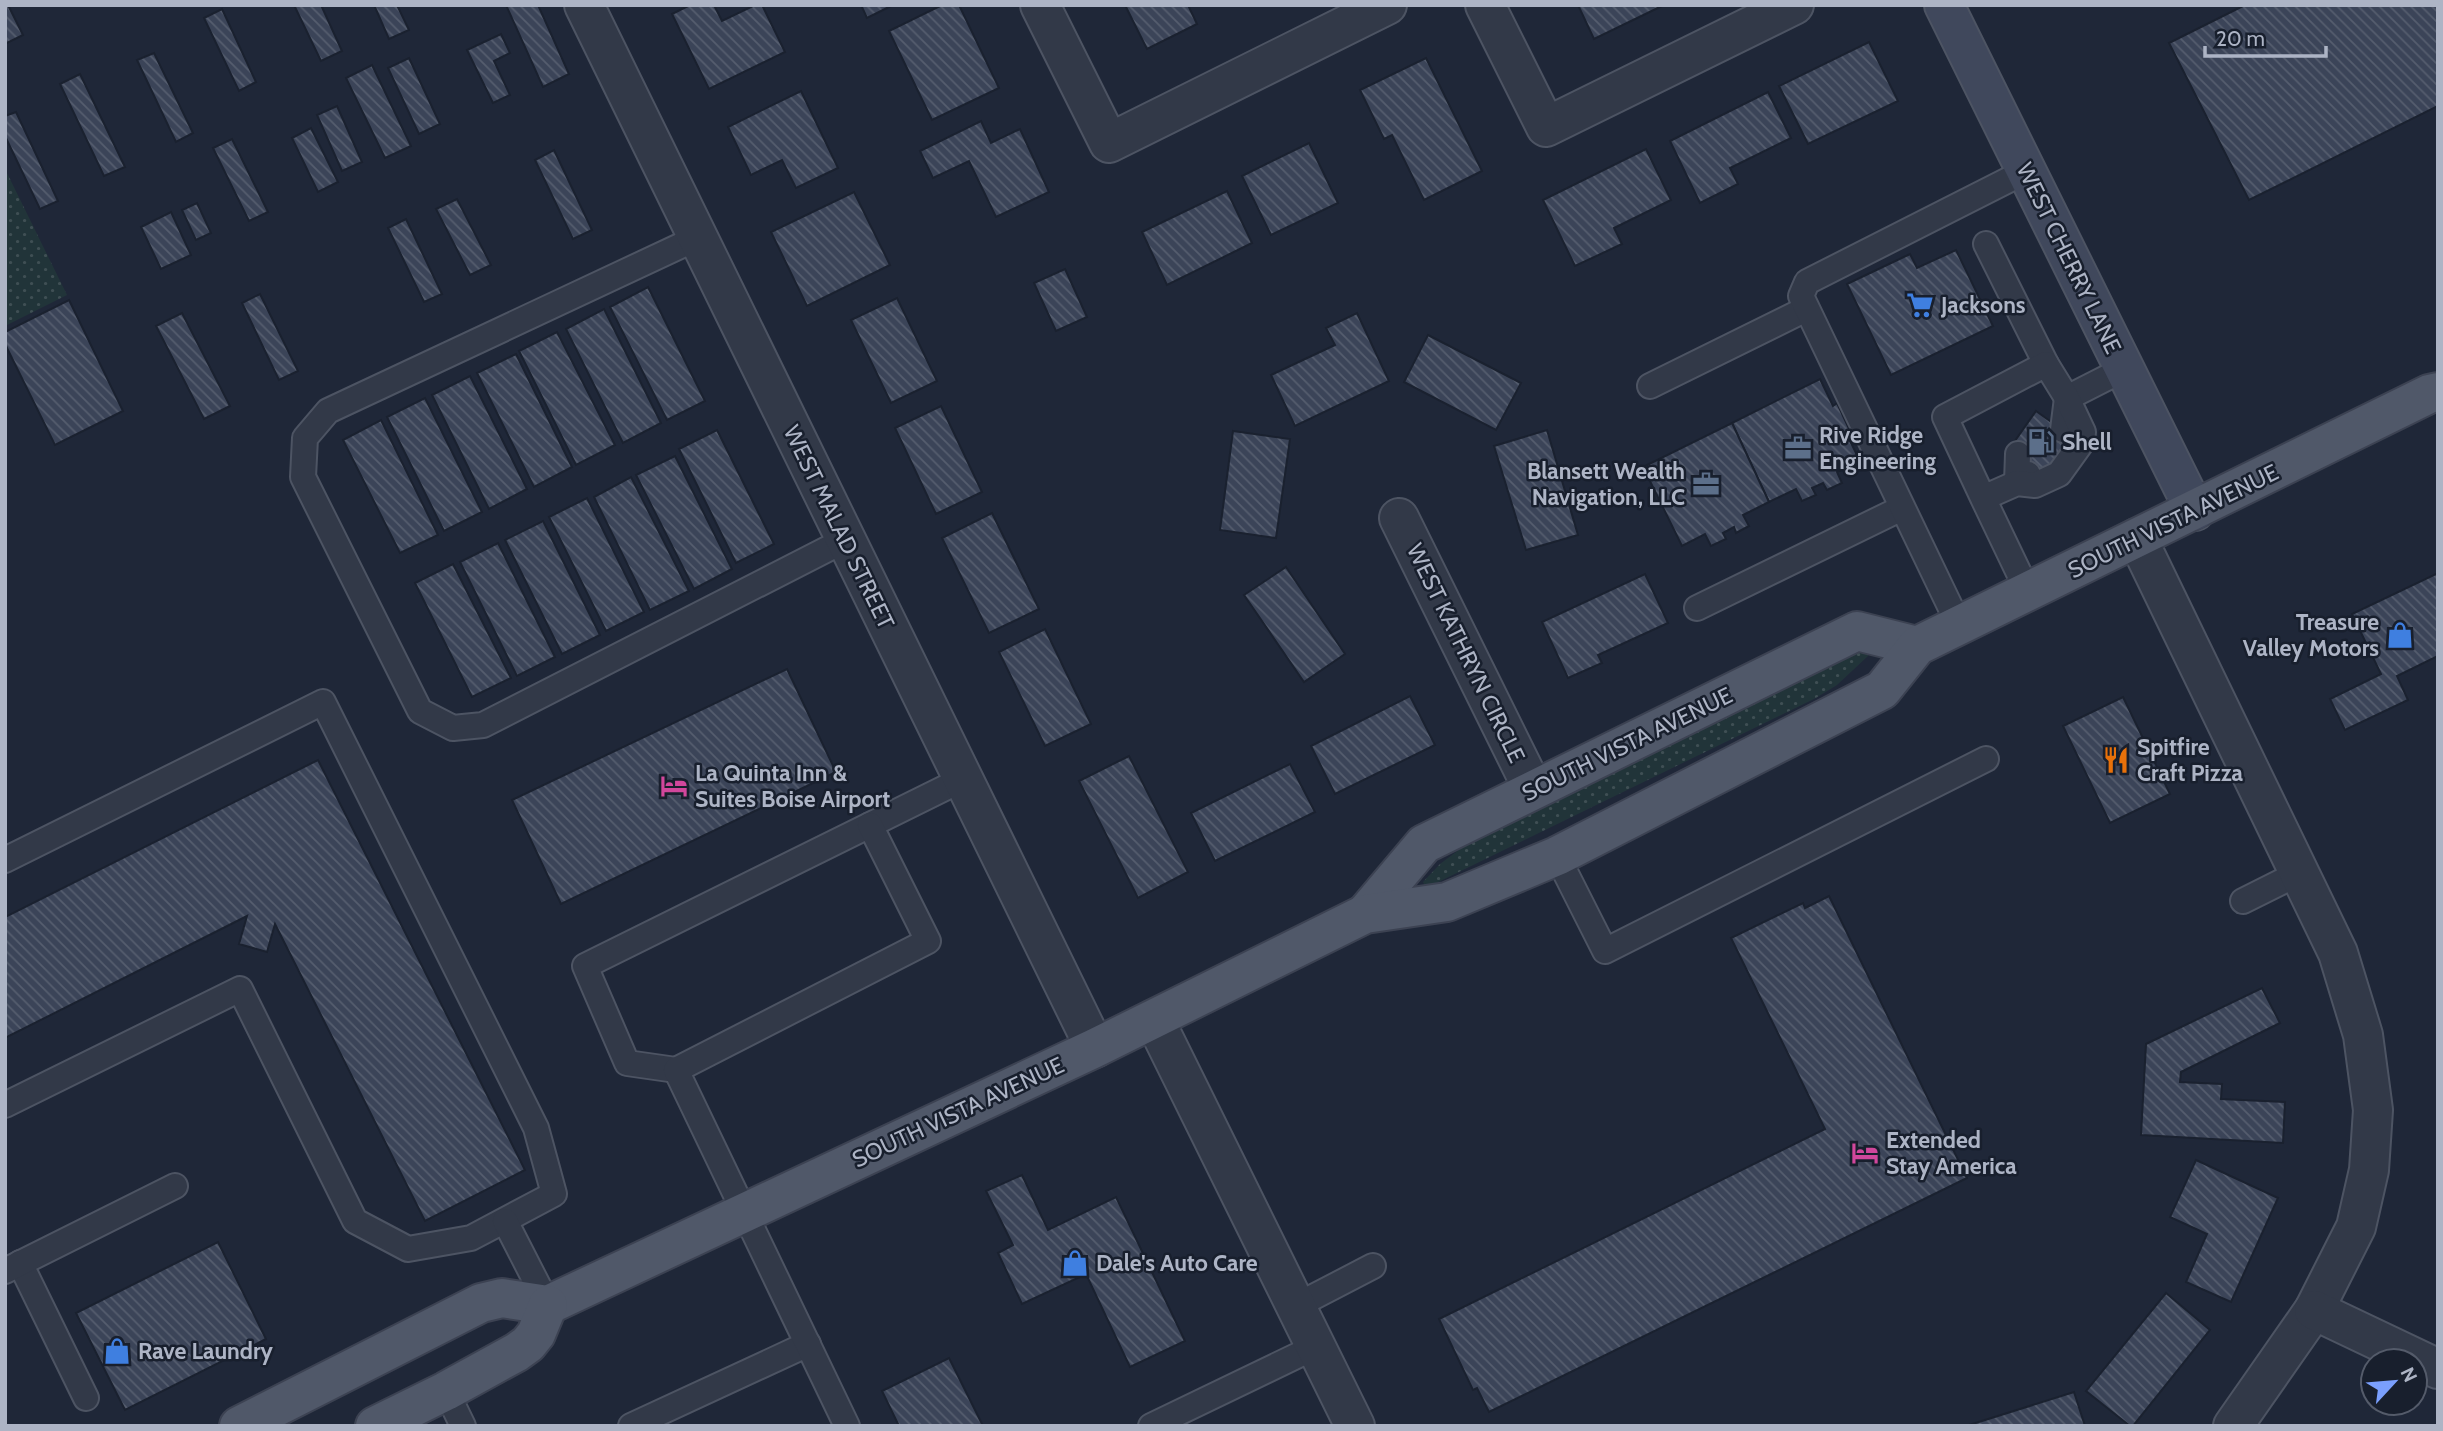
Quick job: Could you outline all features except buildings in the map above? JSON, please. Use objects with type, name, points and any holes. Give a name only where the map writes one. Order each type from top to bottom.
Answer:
[{"type":"main road","name":"SOUTH VISTA AVENUE","points":[[548,1306],[1095,1048],[1365,914],[1447,902],[1557,856],[1882,690],[1917,646],[2195,511],[2435,390]]},
{"type":"main road","name":"SOUTH VISTA AVENUE","points":[[1365,914],[1424,844],[1533,789],[1857,632],[1917,646]]},
{"type":"main road","points":[[239,1426],[481,1303],[502,1298],[548,1306],[536,1334],[528,1344],[446,1391],[375,1426]]},
{"type":"street","name":"WEST MALAD STREET","points":[[583,5],[1095,1048]]},
{"type":"street","points":[[1040,5],[1109,143],[1387,5]]},
{"type":"street","points":[[1485,5],[1546,127],[1794,5]]},
{"type":"street","name":"WEST CHERRY LANE","points":[[1944,5],[2195,511]]},
{"type":"street","name":"WEST KATHRYN CIRCLE","points":[[1399,517],[1533,789]]},
{"type":"street","points":[[2137,538],[2342,965],[2363,1035],[2373,1110],[2369,1170],[2356,1227],[2314,1310],[2233,1426]]},
{"type":"street","points":[[1154,1019],[1355,1426]]},
{"type":"street","points":[[2314,1310],[2438,1369]]},
{"type":"lane","points":[[1959,625],[1801,296],[1807,282],[2026,172]]},
{"type":"lane","points":[[697,238],[328,411],[305,438],[303,477],[420,711],[453,728],[483,725],[845,540]]},
{"type":"lane","points":[[1983,498],[2017,482],[2035,485],[2059,474],[2082,442],[2083,432],[1986,244]]},
{"type":"lane","points":[[1650,386],[1806,309]]},
{"type":"lane","points":[[2028,592],[1945,416],[2046,364]]},
{"type":"lane","points":[[2053,423],[2067,398],[2124,369]]},
{"type":"lane","points":[[2017,482],[2028,461]]},
{"type":"lane","points":[[1697,608],[1902,508]]},
{"type":"lane","points":[[5,860],[323,702],[536,1128],[554,1194],[471,1238],[408,1248],[355,1221],[240,989],[5,1105]]},
{"type":"lane","points":[[1557,856],[1605,951],[1986,758]]},
{"type":"lane","points":[[870,825],[928,941],[677,1070],[627,1063],[584,966],[963,779]]},
{"type":"lane","points":[[2244,901],[2299,873]]},
{"type":"lane","points":[[677,1070],[847,1426]]},
{"type":"lane","points":[[86,1398],[12,1267],[175,1186]]},
{"type":"lane","points":[[505,1220],[548,1306]]},
{"type":"lane","points":[[1296,1307],[1373,1266]]},
{"type":"lane","points":[[631,1426],[808,1344]]},
{"type":"lane","points":[[1151,1426],[1315,1347]]},
{"type":"lane","points":[[446,1391],[463,1426]]},
{"type":"green space","points":[[5,169],[67,295],[5,326]]},
{"type":"green space","points":[[1862,650],[1868,652],[1868,656],[1837,685],[1814,699],[1426,888],[1423,882],[1440,864],[1468,843]]},
{"type":"place","name":"Jacksons","points":[[1920,305]]},
{"type":"place","name":"Shell","points":[[2041,442]]},
{"type":"place","name":"Rive Ridge Engineering","points":[[1798,448]]},
{"type":"place","name":"Blansett Wealth Navigation, LLC","points":[[1706,484]]},
{"type":"place","name":"Treasure Valley Motors","points":[[2400,635]]},
{"type":"place","name":"Spitfire Craft Pizza","points":[[2116,760]]},
{"type":"place","name":"La Quinta Inn & Suites Boise Airport","points":[[674,786]]},
{"type":"place","name":"Extended Stay America","points":[[1865,1153]]},
{"type":"place","name":"Dale's Auto Care","points":[[1075,1263]]},
{"type":"place","name":"Rave Laundry","points":[[117,1351]]}]
